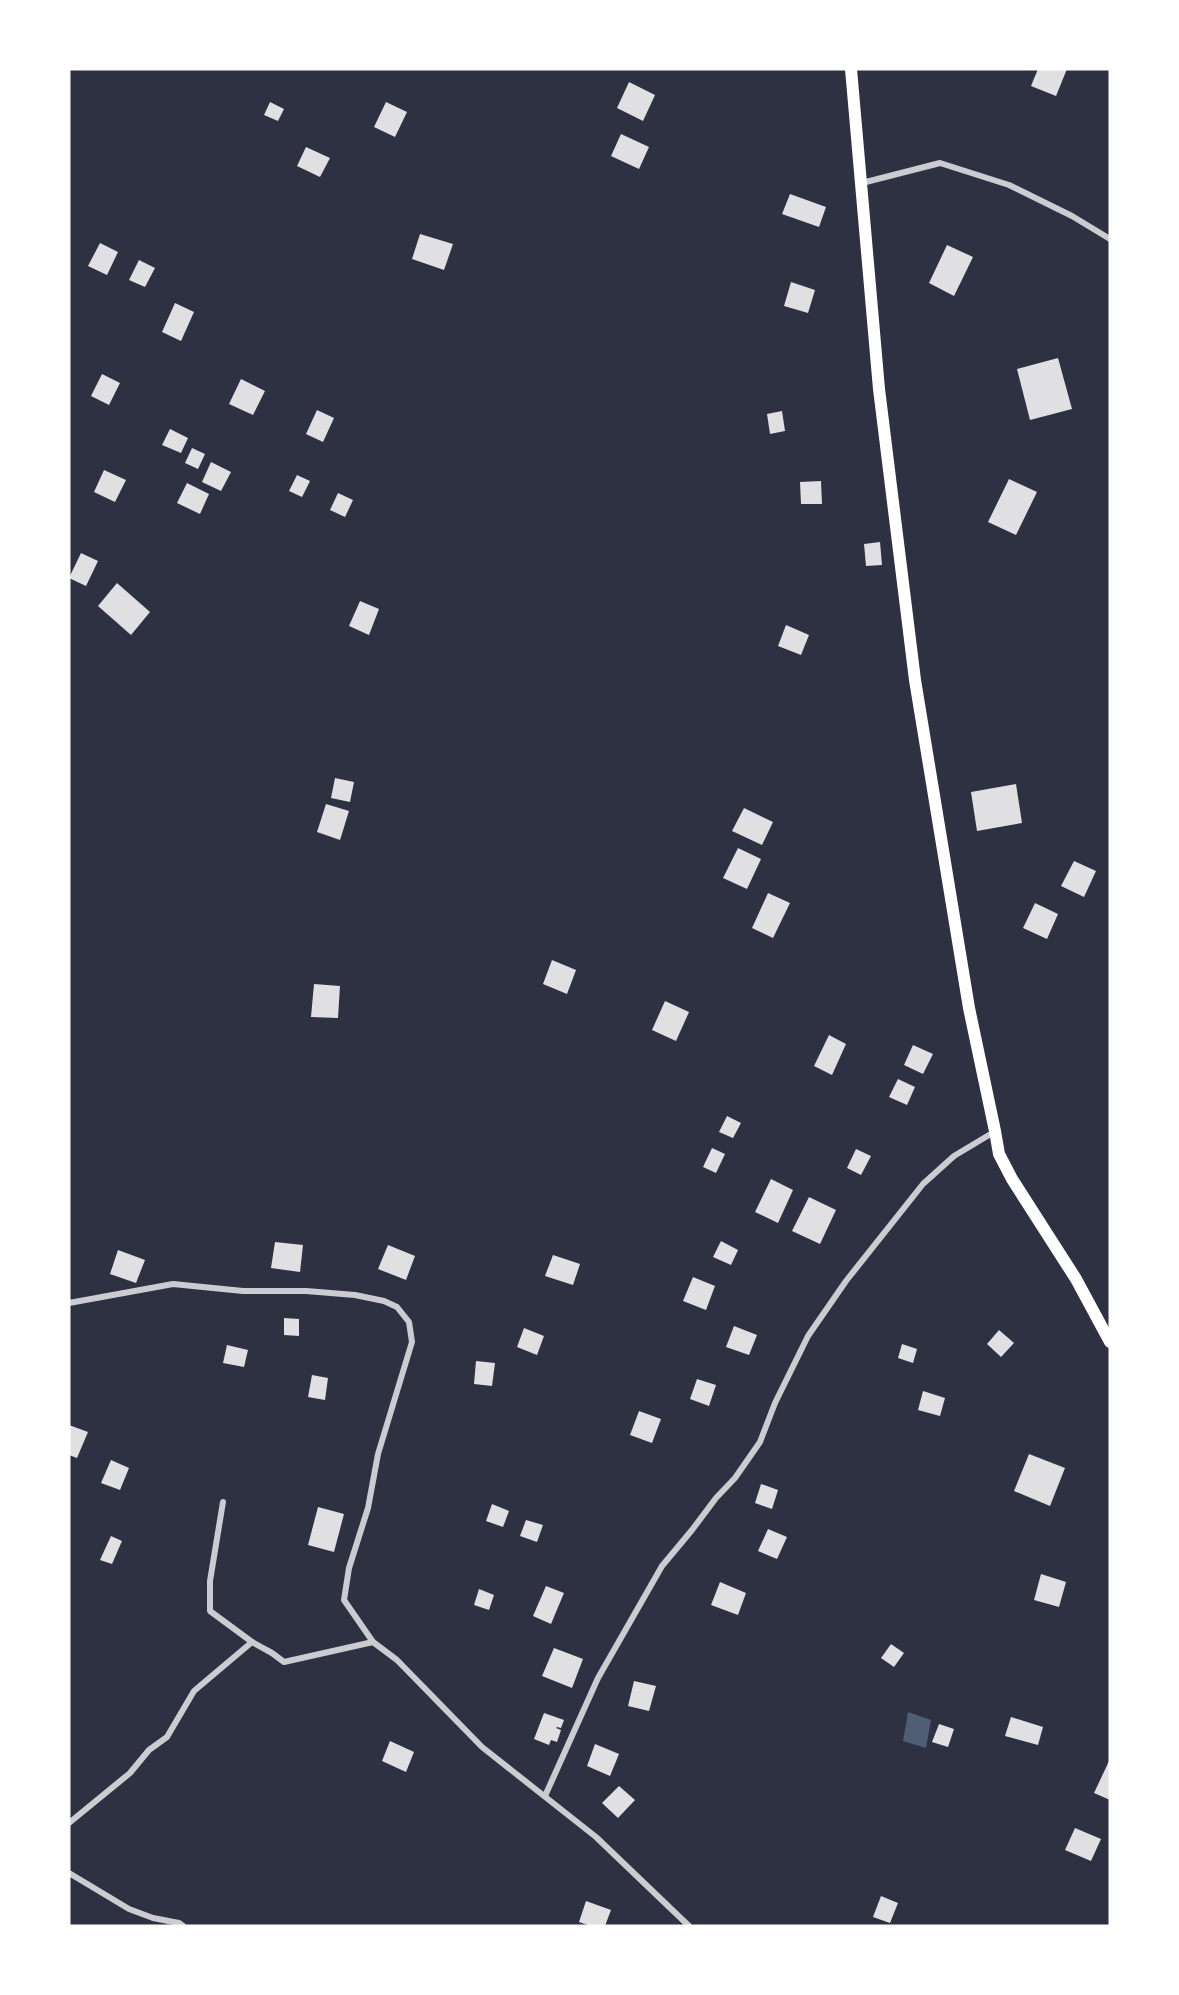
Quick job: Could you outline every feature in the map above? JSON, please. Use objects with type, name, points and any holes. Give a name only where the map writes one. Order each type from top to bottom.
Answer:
[{"type":"main road","points":[[851,69],[879,389],[915,680],[969,1008],[994,1131],[999,1154],[1012,1179],[1076,1279],[1110,1342]]},
{"type":"street","points":[[862,183],[940,163],[1009,185],[1072,216],[1110,239]]},
{"type":"street","points":[[545,1796],[598,1678],[662,1566],[716,1498],[735,1478],[760,1442],[808,1336],[846,1281],[923,1184],[954,1156],[994,1131]]},
{"type":"street","points":[[69,1303],[173,1284],[243,1291],[306,1291],[355,1295],[384,1301],[397,1307],[409,1322],[412,1342],[378,1454],[368,1508],[349,1568],[344,1600],[373,1642],[397,1660],[482,1747],[596,1837],[689,1926]]},
{"type":"street","points":[[222,1502],[210,1581],[210,1611],[284,1662],[373,1642]]},
{"type":"street","points":[[69,1823],[130,1773],[149,1750],[167,1737],[194,1691],[252,1642]]},
{"type":"street","points":[[69,1873],[129,1909],[183,1926]]},
{"type":"water","points":[[908,1712],[931,1720],[926,1748],[903,1741]]},
{"type":"building","points":[[1038,69],[1067,69],[1056,96],[1031,86]]},
{"type":"building","points":[[629,82],[655,95],[643,121],[617,108]]},
{"type":"building","points":[[270,102],[284,109],[278,121],[264,115]]},
{"type":"building","points":[[386,102],[407,112],[395,137],[374,127]]},
{"type":"building","points":[[621,134],[649,147],[639,169],[611,156]]},
{"type":"building","points":[[306,147],[330,158],[320,177],[297,166]]},
{"type":"building","points":[[790,194],[826,207],[819,227],[782,214]]},
{"type":"building","points":[[420,234],[453,244],[444,270],[412,259]]},
{"type":"building","points":[[100,243],[118,252],[107,275],[88,266]]},
{"type":"building","points":[[947,245],[973,257],[954,296],[929,283]]},
{"type":"building","points":[[139,260],[155,268],[145,287],[129,280]]},
{"type":"building","points":[[791,282],[815,290],[808,313],[784,306]]},
{"type":"building","points":[[175,303],[194,312],[181,341],[162,332]]},
{"type":"building","points":[[1058,358],[1072,409],[1030,420],[1017,369]]},
{"type":"building","points":[[102,374],[120,383],[109,405],[91,396]]},
{"type":"building","points":[[241,379],[265,391],[253,415],[229,404]]},
{"type":"building","points":[[317,410],[334,418],[323,442],[306,434]]},
{"type":"building","points":[[782,411],[785,431],[770,434],[767,414]]},
{"type":"building","points":[[170,429],[188,438],[181,453],[162,445]]},
{"type":"building","points":[[192,448],[205,454],[198,469],[185,463]]},
{"type":"building","points":[[211,462],[231,472],[221,491],[202,482]]},
{"type":"building","points":[[104,470],[126,480],[115,502],[94,492]]},
{"type":"building","points":[[297,475],[310,481],[302,497],[289,491]]},
{"type":"building","points":[[1009,479],[1037,492],[1016,535],[988,522]]},
{"type":"building","points":[[821,481],[822,504],[801,504],[800,482]]},
{"type":"building","points":[[187,483],[209,494],[200,514],[177,503]]},
{"type":"building","points":[[338,493],[353,500],[345,517],[330,510]]},
{"type":"building","points":[[880,542],[882,565],[866,566],[864,544]]},
{"type":"building","points":[[81,553],[98,561],[86,586],[69,578]]},
{"type":"building","points":[[117,583],[150,612],[131,635],[98,606]]},
{"type":"building","points":[[360,601],[379,609],[369,635],[349,626]]},
{"type":"building","points":[[786,625],[809,635],[801,655],[778,646]]},
{"type":"building","points":[[335,778],[354,782],[350,802],[331,798]]},
{"type":"building","points":[[1016,784],[1022,823],[977,831],[971,792]]},
{"type":"building","points":[[326,804],[349,811],[340,840],[317,832]]},
{"type":"building","points":[[744,808],[773,822],[762,845],[732,831]]},
{"type":"building","points":[[738,848],[761,859],[747,889],[723,878]]},
{"type":"building","points":[[1074,861],[1096,871],[1084,897],[1061,886]]},
{"type":"building","points":[[768,893],[790,903],[773,938],[752,928]]},
{"type":"building","points":[[1035,903],[1058,914],[1047,939],[1023,928]]},
{"type":"building","points":[[552,960],[576,970],[567,994],[543,984]]},
{"type":"building","points":[[314,984],[340,986],[338,1018],[311,1017]]},
{"type":"building","points":[[665,1001],[689,1012],[676,1041],[652,1030]]},
{"type":"building","points":[[829,1035],[846,1044],[832,1075],[814,1066]]},
{"type":"building","points":[[913,1045],[933,1054],[923,1074],[904,1065]]},
{"type":"building","points":[[898,1079],[915,1087],[907,1105],[889,1097]]},
{"type":"building","points":[[727,1116],[741,1123],[733,1138],[719,1132]]},
{"type":"building","points":[[712,1148],[725,1154],[716,1173],[703,1167]]},
{"type":"building","points":[[856,1149],[871,1156],[861,1175],[847,1168]]},
{"type":"building","points":[[771,1179],[793,1190],[778,1223],[755,1212]]},
{"type":"building","points":[[809,1197],[836,1210],[820,1244],[792,1231]]},
{"type":"building","points":[[721,1241],[738,1250],[731,1265],[713,1257]]},
{"type":"building","points":[[275,1242],[303,1245],[300,1272],[271,1268]]},
{"type":"building","points":[[388,1245],[415,1256],[406,1280],[378,1269]]},
{"type":"building","points":[[118,1250],[145,1260],[136,1283],[110,1274]]},
{"type":"building","points":[[553,1255],[580,1264],[573,1285],[545,1276]]},
{"type":"building","points":[[693,1277],[715,1286],[706,1310],[683,1301]]},
{"type":"building","points":[[284,1318],[299,1319],[299,1336],[284,1335]]},
{"type":"building","points":[[734,1326],[757,1335],[749,1355],[726,1347]]},
{"type":"building","points":[[524,1328],[544,1336],[537,1355],[517,1347]]},
{"type":"building","points":[[999,1330],[1014,1343],[1001,1357],[987,1344]]},
{"type":"building","points":[[902,1344],[917,1349],[913,1363],[898,1358]]},
{"type":"building","points":[[227,1345],[248,1350],[244,1367],[223,1363]]},
{"type":"building","points":[[476,1361],[495,1363],[492,1386],[474,1384]]},
{"type":"building","points":[[312,1375],[328,1378],[325,1400],[308,1397]]},
{"type":"building","points":[[697,1379],[716,1385],[709,1406],[690,1399]]},
{"type":"building","points":[[923,1391],[945,1398],[940,1416],[918,1410]]},
{"type":"building","points":[[639,1411],[661,1419],[652,1443],[630,1435]]},
{"type":"building","points":[[69,1425],[88,1432],[77,1458],[69,1455]]},
{"type":"building","points":[[1029,1454],[1065,1468],[1050,1506],[1014,1491]]},
{"type":"building","points":[[111,1460],[129,1468],[120,1490],[101,1483]]},
{"type":"building","points":[[761,1484],[778,1490],[772,1509],[755,1503]]},
{"type":"building","points":[[492,1504],[509,1511],[503,1527],[486,1521]]},
{"type":"building","points":[[318,1507],[344,1514],[334,1552],[308,1545]]},
{"type":"building","points":[[526,1520],[543,1525],[537,1542],[520,1536]]},
{"type":"building","points":[[768,1529],[787,1537],[777,1559],[758,1551]]},
{"type":"building","points":[[111,1536],[122,1541],[112,1564],[100,1560]]},
{"type":"building","points":[[1041,1574],[1066,1582],[1059,1607],[1034,1600]]},
{"type":"building","points":[[720,1582],[746,1593],[738,1615],[711,1605]]},
{"type":"building","points":[[546,1586],[564,1593],[551,1624],[533,1616]]},
{"type":"building","points":[[479,1589],[494,1595],[489,1610],[474,1605]]},
{"type":"building","points":[[891,1644],[904,1653],[894,1667],[881,1658]]},
{"type":"building","points":[[554,1648],[583,1659],[572,1688],[542,1676]]},
{"type":"building","points":[[634,1681],[656,1686],[649,1711],[628,1706]]},
{"type":"building","points":[[544,1713],[564,1720],[561,1728],[556,1728],[561,1730],[557,1742],[551,1740],[549,1745],[534,1739]]},
{"type":"building","points":[[1011,1717],[1043,1727],[1038,1745],[1005,1736]]},
{"type":"building","points":[[939,1724],[954,1729],[948,1747],[932,1742]]},
{"type":"building","points":[[390,1741],[414,1752],[406,1772],[382,1761]]},
{"type":"building","points":[[595,1744],[619,1754],[610,1776],[587,1766]]},
{"type":"building","points":[[1110,1759],[1110,1800],[1094,1793]]},
{"type":"building","points":[[619,1786],[635,1800],[618,1818],[602,1803]]},
{"type":"building","points":[[1075,1828],[1101,1839],[1091,1861],[1065,1850]]},
{"type":"building","points":[[881,1896],[898,1903],[890,1923],[873,1917]]},
{"type":"building","points":[[586,1901],[611,1910],[605,1926],[591,1926],[579,1922]]}]
